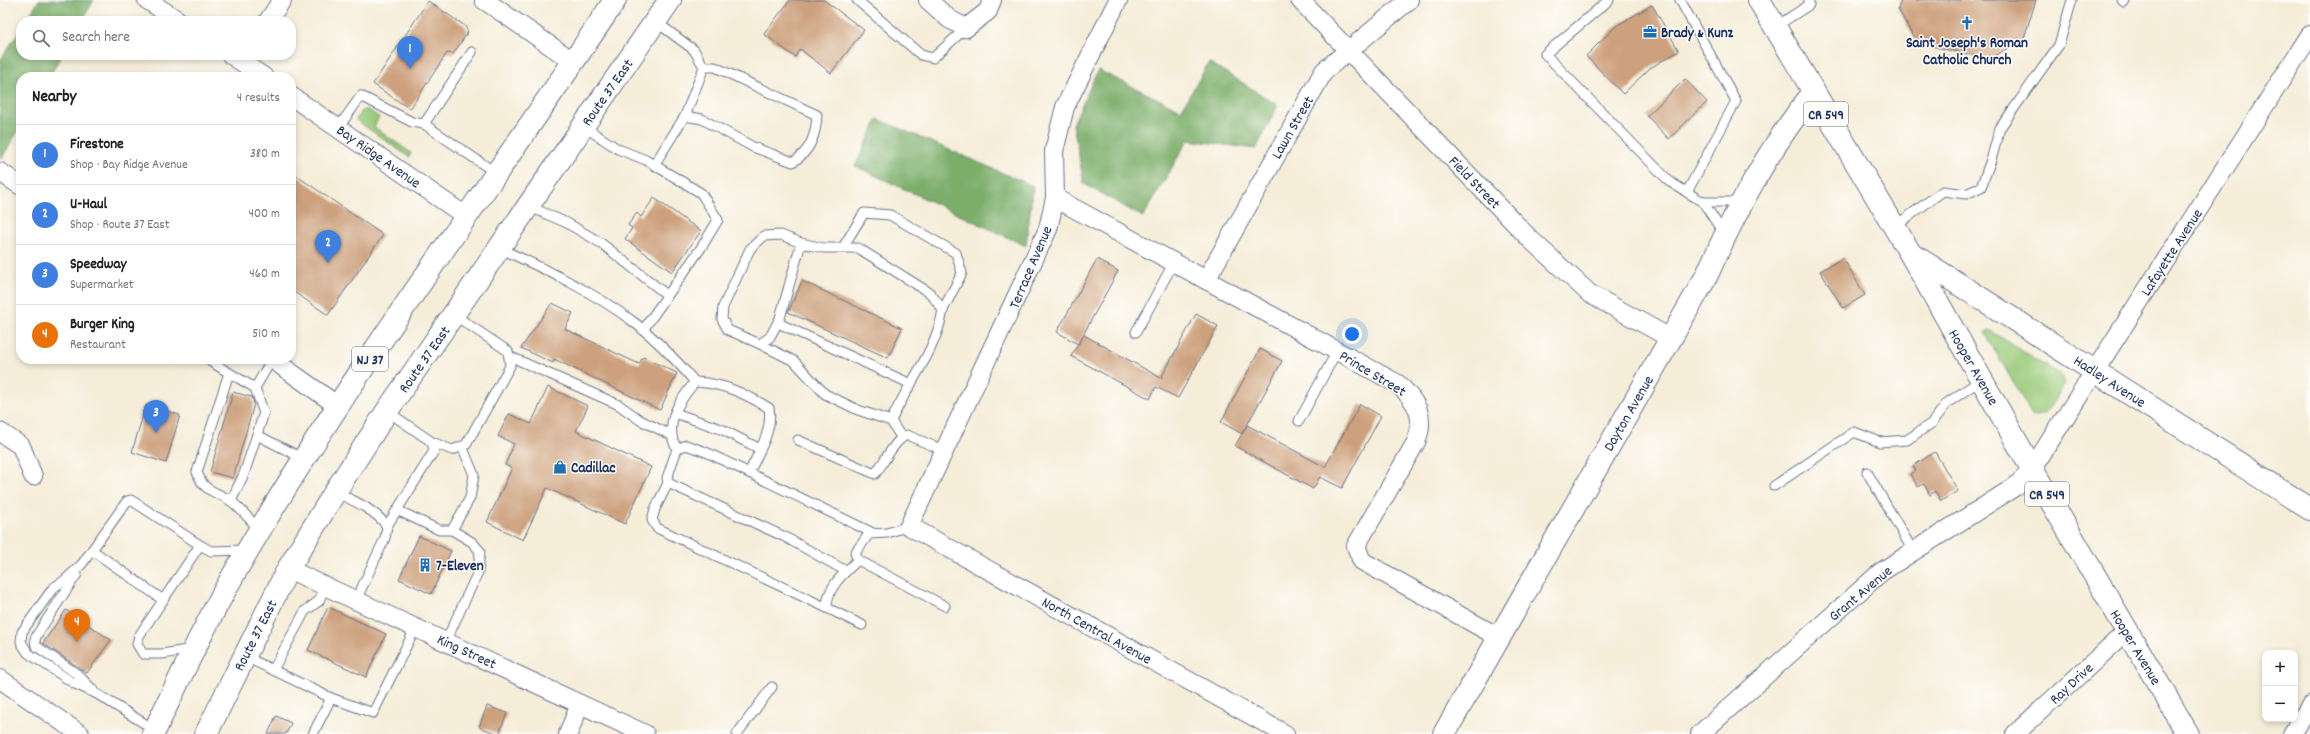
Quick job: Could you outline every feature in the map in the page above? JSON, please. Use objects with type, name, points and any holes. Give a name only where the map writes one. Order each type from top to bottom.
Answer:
[{"type":"main road","name":"NJ 37","points":[[154,732],[195,649],[248,550],[338,406],[615,0]]},
{"type":"main road","name":"Route 37 East","points":[[206,734],[288,569],[335,492],[387,412],[670,0]]},
{"type":"main road","name":"Hooper Avenue","points":[[1759,0],[1813,94],[1910,253],[2032,469],[2188,734]]},
{"type":"main road","name":"Dayton Avenue","points":[[1444,734],[1706,277],[1740,202],[1783,131],[1813,94]]},
{"type":"main road","name":"Hadley Avenue","points":[[1910,253],[2310,509]]},
{"type":"street","points":[[147,0],[171,16]]},
{"type":"street","points":[[271,16],[282,0]]},
{"type":"street","points":[[484,0],[574,62]]},
{"type":"street","points":[[928,0],[949,19],[966,28],[988,11],[992,0]]},
{"type":"street","name":"Terrace Avenue","points":[[909,526],[1048,229],[1055,198],[1054,151],[1065,108],[1118,0]]},
{"type":"street","name":"Field Street","points":[[1300,0],[1346,51],[1530,239],[1590,294],[1670,338]]},
{"type":"street","name":"Lawn Street","points":[[1206,280],[1324,71],[1346,51],[1409,0]]},
{"type":"street","name":"Lafayette Avenue","points":[[2032,469],[2310,35]]},
{"type":"street","points":[[243,60],[258,72]]},
{"type":"street","name":"Bay Ridge Avenue","points":[[296,99],[467,217]]},
{"type":"street","points":[[0,172],[16,183]]},
{"type":"street","name":"Prince Street","points":[[1055,198],[1398,384],[1411,396],[1418,410],[1421,428],[1416,442],[1356,546],[1362,561],[1500,638]]},
{"type":"street","points":[[279,364],[338,406]]},
{"type":"street","points":[[0,432],[21,446],[33,476]]},
{"type":"street","name":"Grant Avenue","points":[[1700,734],[1882,572],[2016,486],[2032,469]]},
{"type":"street","name":"North Central Avenue","points":[[909,526],[1284,734]]},
{"type":"street","name":"King Street","points":[[288,569],[645,734]]},
{"type":"street","name":"Ray Drive","points":[[2015,734],[2127,631]]},
{"type":"street","points":[[0,679],[80,734]]},
{"type":"street","points":[[568,734],[580,704]]},
{"type":"street","points":[[2292,734],[2310,706]]},
{"type":"lane","points":[[857,0],[921,55],[933,58],[966,28]]},
{"type":"lane","points":[[1609,0],[1545,54],[1670,182],[1703,202],[1725,235]]},
{"type":"lane","points":[[1680,0],[1736,101],[1687,192]]},
{"type":"lane","points":[[1775,27],[1809,5],[1809,0]]},
{"type":"lane","points":[[1894,227],[1943,191],[1966,194],[1981,187],[1991,160],[2000,128],[2059,45],[2072,0]]},
{"type":"lane","points":[[656,21],[694,50],[704,67]]},
{"type":"lane","points":[[424,124],[472,52]]},
{"type":"lane","points":[[685,116],[702,118],[753,147],[793,162],[809,146],[816,131],[817,115],[715,67],[704,67]]},
{"type":"lane","points":[[654,165],[685,116],[704,67]]},
{"type":"lane","points":[[338,128],[361,96],[412,122],[424,124],[496,173]]},
{"type":"lane","points":[[583,126],[618,149],[654,165],[701,192],[718,220],[701,248],[643,330]]},
{"type":"lane","points":[[1703,202],[1740,202]]},
{"type":"lane","points":[[528,206],[567,224],[601,243],[668,295]]},
{"type":"lane","points":[[843,247],[864,212],[890,215],[956,253],[962,273],[943,310],[932,348],[891,421]]},
{"type":"lane","points":[[901,437],[891,421],[858,410],[824,394],[794,361],[728,330],[722,319],[723,308],[750,249],[764,236],[781,235],[801,243],[823,248],[858,248],[930,294],[943,310]]},
{"type":"lane","points":[[760,344],[770,337],[778,323],[801,243]]},
{"type":"lane","points":[[499,248],[601,300],[643,330],[696,382],[708,383],[733,390],[769,408],[770,417],[768,430],[749,473]]},
{"type":"lane","points":[[1136,332],[1174,262]]},
{"type":"lane","points":[[387,412],[432,442],[452,450],[466,445],[510,366],[508,351],[454,315]]},
{"type":"lane","points":[[778,323],[911,384]]},
{"type":"lane","points":[[1299,422],[1337,352]]},
{"type":"lane","points":[[509,356],[619,405],[640,420],[671,435]]},
{"type":"lane","points":[[217,364],[255,388],[264,413],[244,474],[231,501]]},
{"type":"lane","points":[[255,388],[269,364]]},
{"type":"lane","points":[[229,372],[197,472],[201,483],[207,490],[231,501],[260,530]]},
{"type":"lane","points":[[1774,486],[1854,432],[1880,442],[1907,440],[1932,424],[1947,403],[1981,380]]},
{"type":"lane","points":[[677,449],[671,435],[670,423],[688,391],[696,382]]},
{"type":"lane","points":[[675,413],[721,429],[760,449]]},
{"type":"lane","points":[[257,435],[305,460]]},
{"type":"lane","points":[[798,440],[875,474],[901,437],[907,435],[945,451]]},
{"type":"lane","points":[[356,600],[385,538],[387,526],[434,451],[432,442]]},
{"type":"lane","points":[[862,625],[657,528],[652,520],[668,483],[666,478],[677,449],[686,444],[873,533],[887,533],[909,526]]},
{"type":"lane","points":[[452,530],[470,498],[474,475],[462,446]]},
{"type":"lane","points":[[1867,472],[1913,551]]},
{"type":"lane","points":[[668,483],[785,537],[846,571]]},
{"type":"lane","points":[[335,492],[367,508],[380,517],[387,526]]},
{"type":"lane","points":[[97,694],[77,674],[36,646],[35,643],[38,633],[82,564],[127,501],[131,500],[200,545],[211,550],[248,550]]},
{"type":"lane","points":[[397,510],[439,530],[452,530],[472,542],[480,551],[481,561],[478,572],[446,641]]},
{"type":"lane","points":[[873,533],[869,534],[855,553],[858,560],[945,606]]},
{"type":"lane","points":[[195,649],[162,654],[143,654],[137,644],[139,636],[200,545]]},
{"type":"lane","points":[[92,550],[163,600]]},
{"type":"lane","points":[[827,608],[826,597],[846,571],[858,560]]},
{"type":"lane","points":[[82,564],[53,588],[22,632],[22,642],[28,653],[75,684],[97,694],[154,732]]},
{"type":"lane","points":[[273,670],[305,611],[319,601],[325,586]]},
{"type":"lane","points":[[244,656],[331,698],[373,713],[416,627]]},
{"type":"lane","points":[[737,734],[772,687]]},
{"type":"lane","points":[[313,734],[331,698]]},
{"type":"green space","points":[[39,0],[94,0],[85,16],[29,16]]},
{"type":"green space","points":[[16,36],[16,60],[59,60],[52,72],[16,72],[16,134],[2,158],[0,156],[0,61]]},
{"type":"green space","points":[[1209,62],[1278,105],[1256,149],[1188,140],[1143,217],[1084,184],[1073,124],[1098,70],[1181,110]]},
{"type":"green space","points":[[366,109],[379,117],[374,127],[411,153],[409,157],[356,120],[361,112]]},
{"type":"green space","points":[[878,119],[1033,186],[1026,246],[855,166]]},
{"type":"green space","points":[[1987,330],[1991,331],[2062,376],[2065,383],[2064,386],[2045,414],[2033,417],[1985,333]]},
{"type":"building","points":[[790,0],[824,0],[864,30],[831,73],[800,49],[795,57],[764,34]]},
{"type":"building","name":"Saint Joseph's Roman Catholic Church","points":[[1901,0],[2036,0],[2024,38],[1990,59],[1917,43],[1898,9]]},
{"type":"building","points":[[428,1],[465,26],[468,32],[453,54],[447,53],[410,109],[373,84]]},
{"type":"building","points":[[1652,5],[1679,51],[1650,68],[1623,94],[1586,56],[1616,26]]},
{"type":"building","points":[[1685,79],[1707,102],[1669,139],[1647,116]]},
{"type":"building","points":[[296,175],[383,235],[328,315],[296,293]]},
{"type":"building","points":[[654,198],[701,231],[672,272],[625,239],[632,228],[628,225],[637,213],[641,217]]},
{"type":"building","points":[[1843,258],[1865,295],[1843,308],[1820,271]]},
{"type":"building","points":[[1097,259],[1118,271],[1078,344],[1057,332]]},
{"type":"building","points":[[802,281],[902,328],[888,358],[788,312]]},
{"type":"building","points":[[552,303],[573,313],[565,329],[639,364],[643,357],[677,373],[660,410],[554,359],[553,363],[521,348]]},
{"type":"building","points":[[1196,314],[1218,326],[1178,398],[1156,387],[1150,399],[1071,356],[1084,335],[1161,378]]},
{"type":"building","points":[[1260,349],[1282,361],[1242,434],[1221,422]]},
{"type":"building","points":[[548,387],[588,406],[576,431],[651,467],[625,524],[547,488],[523,540],[487,522],[512,468],[505,465],[514,444],[498,436],[509,414],[531,424]]},
{"type":"building","points":[[233,392],[252,397],[254,404],[233,478],[210,472]]},
{"type":"building","points":[[1360,404],[1381,416],[1342,488],[1320,477],[1313,489],[1235,446],[1247,425],[1325,467]]},
{"type":"building","points":[[146,405],[180,415],[166,463],[132,452]]},
{"type":"building","points":[[1935,452],[1958,491],[1941,501],[1935,491],[1930,495],[1924,484],[1918,487],[1910,474],[1916,470],[1913,466]]},
{"type":"building","name":"7-Eleven","points":[[419,536],[451,551],[431,594],[399,579]]},
{"type":"building","points":[[328,607],[386,634],[366,677],[308,650]]},
{"type":"building","points":[[66,610],[111,640],[87,673],[43,643]]},
{"type":"building","points":[[487,706],[507,713],[499,734],[479,727]]},
{"type":"building","points":[[276,716],[291,723],[286,734],[268,734]]},
{"type":"place","name":"Saint Joseph's Roman Catholic Church","points":[[1967,23]]},
{"type":"place","name":"Brady & Kunz","points":[[1650,32]]},
{"type":"place","name":"Firestone","points":[[410,69]]},
{"type":"place","name":"U-Haul","points":[[328,263]]},
{"type":"place","name":"Speedway","points":[[156,433]]},
{"type":"place","name":"Cadillac","points":[[560,467]]},
{"type":"place","name":"7-Eleven","points":[[425,565]]},
{"type":"place","name":"Burger King","points":[[77,642]]}]
